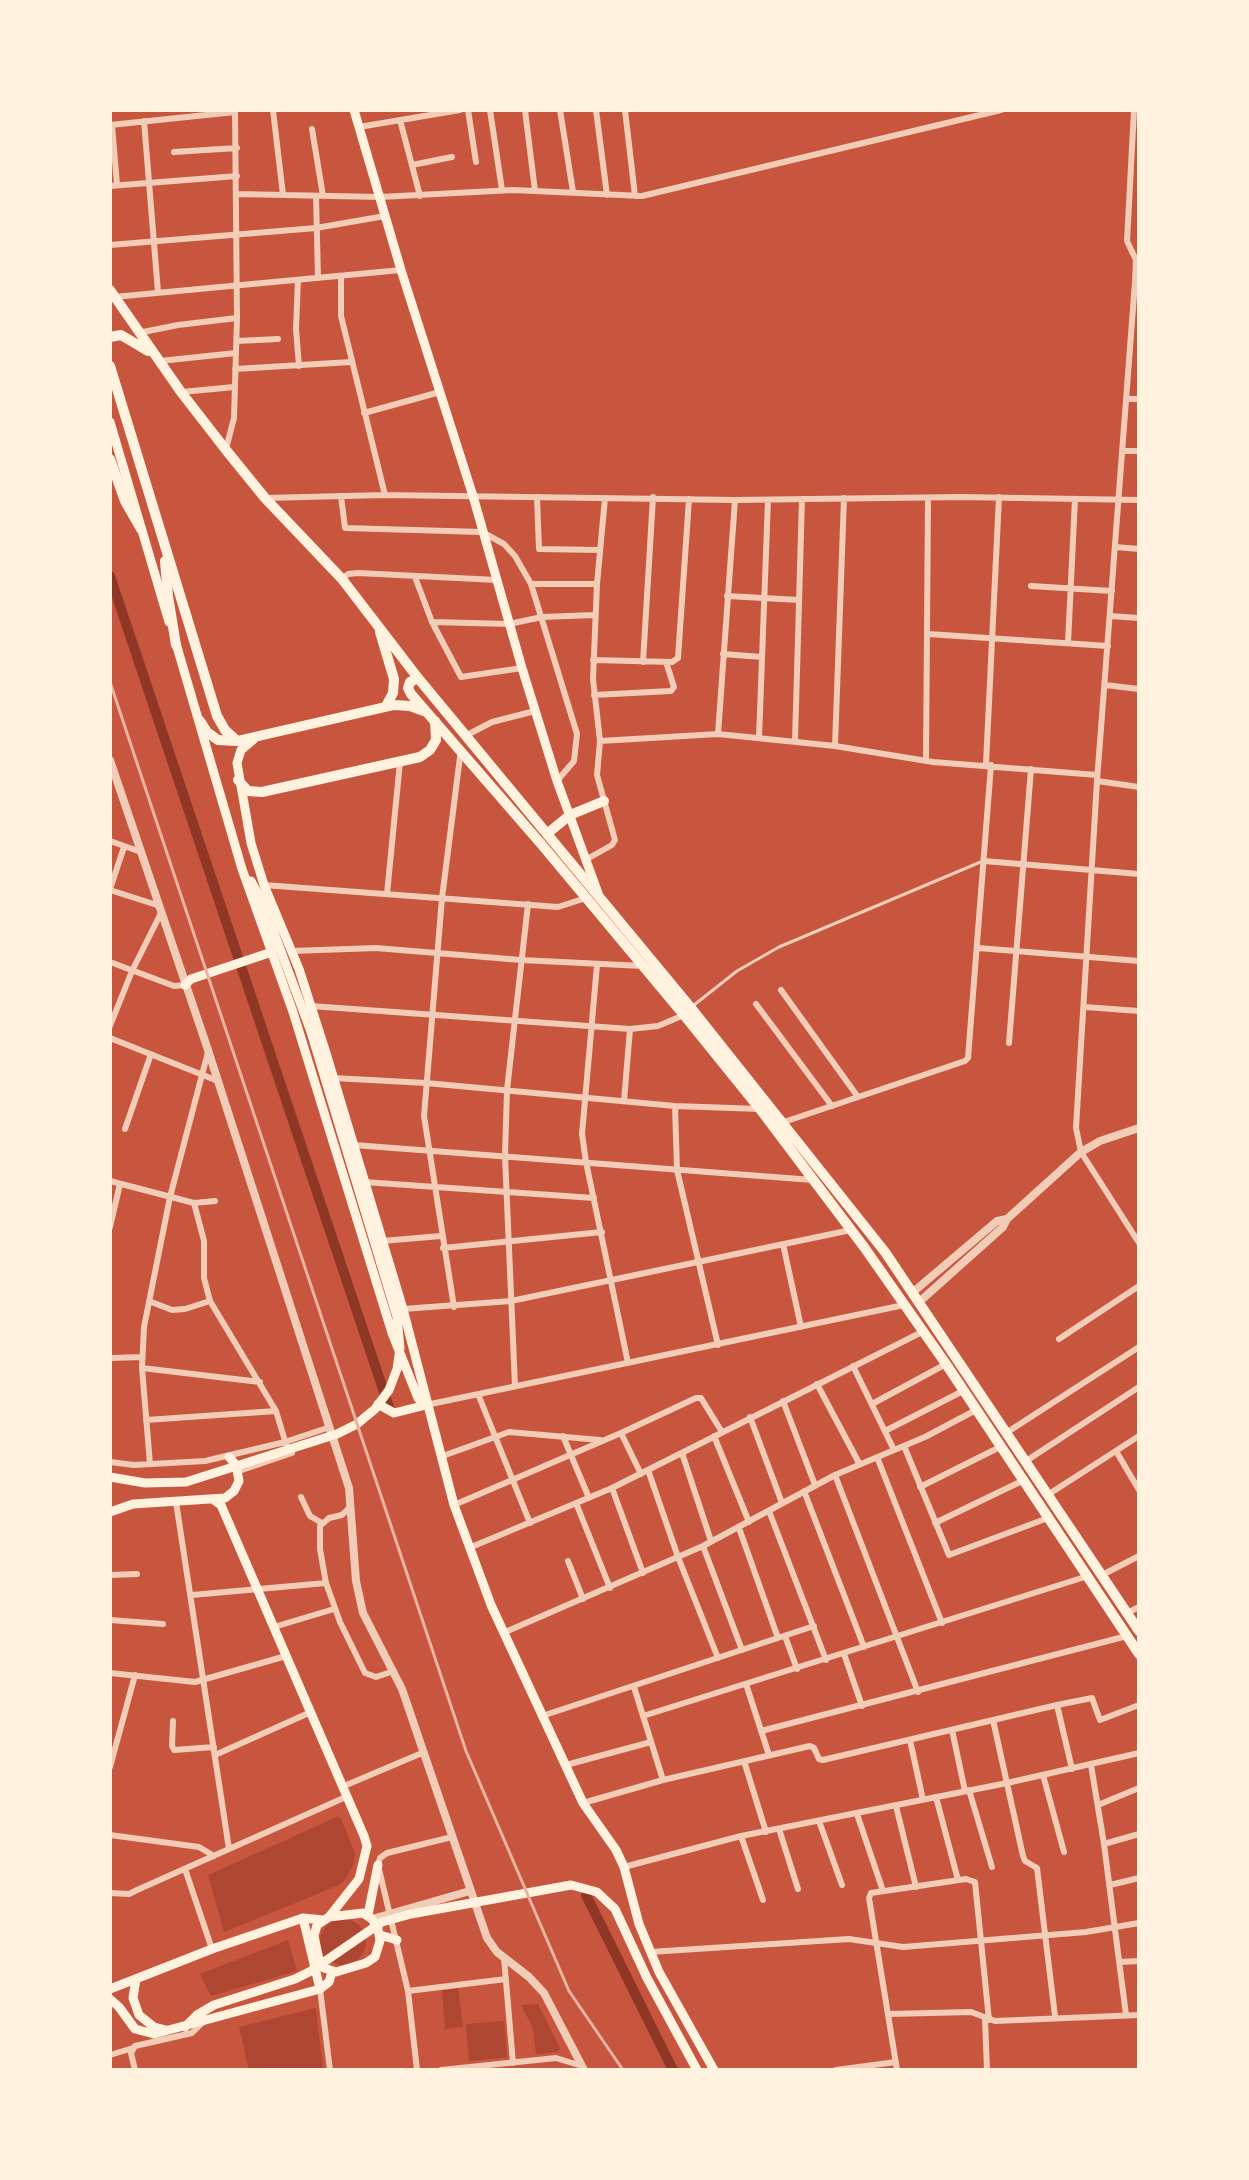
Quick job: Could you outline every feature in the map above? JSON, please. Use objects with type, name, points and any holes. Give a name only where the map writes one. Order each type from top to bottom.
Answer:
[{"type":"main road","points":[[354,110],[473,496],[535,711],[557,781],[587,859],[592,895]]},
{"type":"main road","points":[[112,294],[226,450],[265,498],[342,579],[418,678],[548,833],[643,966],[688,1011],[946,1364],[1139,1654]]},
{"type":"main road","points":[[110,337],[121,335],[156,357]]},
{"type":"main road","points":[[110,366],[217,716],[225,730],[237,741]]},
{"type":"main road","points":[[110,422],[242,869],[304,1047],[401,1359],[418,1398],[426,1405]]},
{"type":"main road","points":[[110,459],[125,501],[141,529]]},
{"type":"main road","points":[[165,547],[168,596],[176,645]]},
{"type":"main road","points":[[378,624],[394,679],[393,693],[386,706]]},
{"type":"main road","points":[[418,678],[410,682],[409,691],[592,895],[784,1122],[890,1258],[1139,1631]]},
{"type":"main road","points":[[200,721],[212,737],[237,741],[386,706],[410,706],[432,716],[437,727],[434,745],[425,754],[400,762],[262,792],[248,791],[232,774],[223,775],[219,787]]},
{"type":"main road","points":[[257,738],[241,750],[237,763],[251,843],[311,1006],[354,1145],[403,1309],[454,1505],[503,1633],[583,1803],[616,1850],[650,1952],[676,2005],[714,2070]]},
{"type":"main road","points":[[548,833],[570,815],[604,801]]},
{"type":"main road","points":[[112,1476],[145,1483],[173,1484],[198,1480],[347,1429],[366,1417],[382,1400],[394,1380],[399,1358],[397,1317],[311,1032],[263,903],[242,869]]},
{"type":"main road","points":[[185,985],[191,979],[272,952]]},
{"type":"main road","points":[[345,1184],[357,1187],[364,1182]]},
{"type":"main road","points":[[378,1404],[394,1413],[426,1405]]},
{"type":"main road","points":[[110,1512],[133,1504],[225,1498],[234,1491],[239,1481],[239,1471],[229,1457]]},
{"type":"main road","points":[[214,1500],[221,1505],[344,1786],[367,1846],[355,1886],[317,1925],[314,1936],[319,1960],[324,1968],[332,1972],[371,1961],[378,1952],[374,1924],[378,1865]]},
{"type":"main road","points":[[185,2027],[214,2005],[295,1979],[339,1954],[373,1927],[411,1914],[571,1885],[597,1892],[610,1902],[664,2012],[697,2070]]},
{"type":"main road","points":[[110,1989],[303,1918],[326,1919],[363,1913],[397,1940]]},
{"type":"main road","points":[[303,1918],[320,1989]]},
{"type":"main road","points":[[110,1999],[139,2032],[154,2034],[320,1989],[329,1982],[332,1972]]},
{"type":"main road","points":[[136,1979],[133,1998],[139,2015],[154,2027],[171,2030]]},
{"type":"street","points":[[132,110],[133,122]]},
{"type":"street","points":[[273,110],[283,195]]},
{"type":"street","points":[[359,127],[460,110]]},
{"type":"street","points":[[468,110],[476,162]]},
{"type":"street","points":[[490,110],[502,190]]},
{"type":"street","points":[[525,110],[535,191]]},
{"type":"street","points":[[560,110],[573,192]]},
{"type":"street","points":[[596,110],[607,195]]},
{"type":"street","points":[[625,110],[635,196]]},
{"type":"street","points":[[237,194],[380,197],[502,190],[635,196],[838,151],[864,141],[1001,110]]},
{"type":"street","points":[[1134,110],[1127,241],[1136,260],[1137,282],[1097,778],[1076,1128],[1081,1152],[1139,1243]]},
{"type":"street","points":[[226,450],[234,418],[237,341],[238,284],[237,148],[235,111],[191,113],[111,125],[113,186],[237,176]]},
{"type":"street","points":[[400,120],[420,196]]},
{"type":"street","points":[[144,121],[158,292]]},
{"type":"street","points":[[312,129],[319,196],[316,228],[318,278]]},
{"type":"street","points":[[174,152],[237,148]]},
{"type":"street","points":[[412,165],[452,157]]},
{"type":"street","points":[[110,245],[316,228],[385,216]]},
{"type":"street","points":[[112,294],[401,270]]},
{"type":"street","points":[[341,277],[341,316],[385,495]]},
{"type":"street","points":[[298,280],[296,329],[299,366]]},
{"type":"street","points":[[138,333],[237,318]]},
{"type":"street","points":[[237,341],[278,339]]},
{"type":"street","points":[[1130,346],[1139,346]]},
{"type":"street","points":[[156,357],[236,353]]},
{"type":"street","points":[[235,369],[351,362]]},
{"type":"street","points":[[181,392],[234,387]]},
{"type":"street","points":[[364,413],[440,392]]},
{"type":"street","points":[[1126,399],[1139,399]]},
{"type":"street","points":[[1123,451],[1139,451]]},
{"type":"street","points":[[265,498],[385,495],[735,500],[999,497],[1139,500]]},
{"type":"street","points":[[341,496],[343,523],[347,528],[482,532],[510,550],[520,562],[542,617],[577,734],[574,761],[557,781]]},
{"type":"street","points":[[537,497],[539,549],[600,550]]},
{"type":"street","points":[[643,662],[653,497]]},
{"type":"street","points":[[784,1122],[968,1058],[984,861],[990,638],[999,497]]},
{"type":"street","points":[[587,859],[614,842],[597,775],[600,741],[593,660],[605,498]]},
{"type":"street","points":[[835,746],[844,498]]},
{"type":"street","points":[[926,761],[928,498]]},
{"type":"street","points":[[593,660],[675,662],[679,656],[689,499]]},
{"type":"street","points":[[795,741],[802,499]]},
{"type":"street","points":[[1068,643],[1075,499]]},
{"type":"street","points":[[718,734],[735,500]]},
{"type":"street","points":[[759,738],[768,500]]},
{"type":"street","points":[[1115,547],[1139,549]]},
{"type":"street","points":[[342,579],[348,574],[358,573],[496,580]]},
{"type":"street","points":[[415,577],[432,622],[461,677],[522,668]]},
{"type":"street","points":[[531,584],[597,584]]},
{"type":"street","points":[[1031,586],[1112,591]]},
{"type":"street","points":[[727,596],[799,600]]},
{"type":"street","points":[[432,622],[509,624],[542,617],[595,615]]},
{"type":"street","points":[[1110,616],[1139,618]]},
{"type":"street","points":[[928,634],[1108,646]]},
{"type":"street","points":[[723,654],[762,657]]},
{"type":"street","points":[[594,695],[671,691],[674,687],[666,662]]},
{"type":"street","points":[[1105,685],[1139,689]]},
{"type":"street","points":[[467,735],[492,722],[535,711]]},
{"type":"street","points":[[600,741],[718,734],[835,746],[926,761],[1031,769],[1139,787]]},
{"type":"street","points":[[454,1307],[424,1116],[442,898],[461,749]]},
{"type":"street","points":[[110,760],[334,1439],[351,1499],[354,1562],[359,1597],[368,1627],[394,1671],[487,1938],[504,1958],[544,1993],[583,2068]]},
{"type":"street","points":[[387,894],[400,762]]},
{"type":"street","points":[[1009,1043],[1031,769]]},
{"type":"street","points":[[110,789],[120,791]]},
{"type":"street","points":[[110,841],[141,852]]},
{"type":"street","points":[[124,847],[110,889],[160,910]]},
{"type":"street","points":[[984,861],[1139,874]]},
{"type":"street","points":[[264,885],[558,907],[592,895]]},
{"type":"street","points":[[515,1386],[505,1156],[507,1090],[528,904]]},
{"type":"street","points":[[110,1026],[160,910]]},
{"type":"street","points":[[292,951],[362,948],[643,966]]},
{"type":"street","points":[[978,948],[1139,961]]},
{"type":"street","points":[[110,962],[174,986],[185,985]]},
{"type":"street","points":[[597,965],[582,1134],[628,1363]]},
{"type":"street","points":[[781,990],[858,1097]]},
{"type":"street","points":[[756,1004],[832,1106]]},
{"type":"street","points":[[311,1006],[630,1029],[658,1026],[688,1011]]},
{"type":"street","points":[[1085,1007],[1139,1011]]},
{"type":"street","points":[[624,1101],[630,1029]]},
{"type":"street","points":[[110,1038],[218,1081]]},
{"type":"street","points":[[150,1464],[142,1368],[149,1301],[170,1197],[208,1050]]},
{"type":"street","points":[[125,1129],[151,1054]]},
{"type":"street","points":[[333,1078],[426,1083],[675,1106],[760,1109]]},
{"type":"street","points":[[675,1106],[677,1170],[718,1345]]},
{"type":"street","points":[[915,1298],[1003,1227],[1007,1219],[1081,1152],[1100,1141],[1139,1128]]},
{"type":"street","points":[[354,1145],[813,1180]]},
{"type":"street","points":[[110,1181],[194,1203],[215,1201]]},
{"type":"street","points":[[364,1182],[594,1198]]},
{"type":"street","points":[[110,1227],[120,1184]]},
{"type":"street","points":[[194,1203],[204,1241],[204,1278],[210,1301],[276,1411],[289,1454]]},
{"type":"street","points":[[403,1309],[511,1301],[851,1230]]},
{"type":"street","points":[[443,1248],[602,1232]]},
{"type":"street","points":[[382,1241],[441,1236]]},
{"type":"street","points":[[783,1244],[801,1327]]},
{"type":"street","points":[[1059,1339],[1139,1286]]},
{"type":"street","points":[[149,1301],[172,1310],[210,1301]]},
{"type":"street","points":[[426,1405],[904,1305]]},
{"type":"street","points":[[469,1548],[612,1488],[922,1332]]},
{"type":"street","points":[[1006,1433],[1139,1347]]},
{"type":"street","points":[[110,1358],[142,1357]]},
{"type":"street","points":[[872,1404],[946,1364]]},
{"type":"street","points":[[853,1366],[894,1450]]},
{"type":"street","points":[[142,1368],[260,1382]]},
{"type":"street","points":[[817,1384],[859,1463]]},
{"type":"street","points":[[1026,1461],[1139,1387]]},
{"type":"street","points":[[885,1431],[963,1391]]},
{"type":"street","points":[[478,1394],[530,1523]]},
{"type":"street","points":[[454,1505],[698,1397],[722,1432]]},
{"type":"street","points":[[783,1401],[815,1485]]},
{"type":"street","points":[[503,1633],[703,1546],[859,1463],[904,1446],[976,1410]]},
{"type":"street","points":[[146,1420],[276,1411]]},
{"type":"street","points":[[750,1417],[782,1503]]},
{"type":"street","points":[[110,1462],[181,1464],[229,1457],[330,1427]]},
{"type":"street","points":[[440,1457],[495,1436],[516,1432],[604,1441]]},
{"type":"street","points":[[621,1433],[641,1474]]},
{"type":"street","points":[[563,1436],[589,1498]]},
{"type":"street","points":[[714,1436],[749,1522]]},
{"type":"street","points":[[1049,1494],[1139,1436]]},
{"type":"street","points":[[239,1471],[334,1439]]},
{"type":"street","points":[[904,1446],[951,1555],[1048,1518]]},
{"type":"street","points":[[920,1487],[1000,1447]]},
{"type":"street","points":[[1116,1451],[1139,1490]]},
{"type":"street","points":[[682,1453],[711,1541]]},
{"type":"street","points":[[877,1457],[942,1623]]},
{"type":"street","points":[[648,1470],[718,1658]]},
{"type":"street","points":[[835,1475],[918,1692]]},
{"type":"street","points":[[935,1523],[1022,1481]]},
{"type":"street","points":[[612,1488],[643,1573]]},
{"type":"street","points":[[804,1491],[864,1647]]},
{"type":"street","points":[[301,1497],[310,1516],[322,1523]]},
{"type":"street","points":[[351,1499],[346,1512],[322,1523],[319,1529],[326,1583],[334,1609],[365,1673],[376,1677],[394,1671]]},
{"type":"street","points":[[176,1502],[229,1849]]},
{"type":"street","points":[[576,1503],[610,1588]]},
{"type":"street","points":[[769,1511],[826,1660]]},
{"type":"street","points":[[739,1528],[797,1669]]},
{"type":"street","points":[[703,1546],[742,1650]]},
{"type":"street","points":[[1102,1575],[1139,1556]]},
{"type":"street","points":[[568,1561],[583,1599]]},
{"type":"street","points":[[110,1575],[137,1574]]},
{"type":"street","points":[[643,1716],[1088,1576]]},
{"type":"street","points":[[192,1595],[326,1583]]},
{"type":"street","points":[[1127,1613],[1139,1607]]},
{"type":"street","points":[[274,1627],[334,1609]]},
{"type":"street","points":[[110,1620],[163,1624]]},
{"type":"street","points":[[542,1716],[814,1626]]},
{"type":"street","points":[[761,1731],[1127,1636]]},
{"type":"street","points":[[844,1654],[862,1706]]},
{"type":"street","points":[[110,1673],[184,1682],[204,1680],[286,1656]]},
{"type":"street","points":[[110,1767],[135,1675]]},
{"type":"street","points":[[746,1684],[769,1755]]},
{"type":"street","points":[[634,1687],[663,1780]]},
{"type":"street","points":[[583,1803],[663,1780],[812,1746],[821,1761],[1092,1698],[1100,1720],[1139,1705]]},
{"type":"street","points":[[1057,1705],[1072,1769]]},
{"type":"street","points":[[173,1721],[174,1750],[214,1751],[311,1712]]},
{"type":"street","points":[[993,1720],[1023,1856],[1025,1861],[1037,1868],[1055,2016]]},
{"type":"street","points":[[110,1726],[121,1728]]},
{"type":"street","points":[[952,1730],[967,1791],[992,1867]]},
{"type":"street","points":[[910,1740],[923,1800]]},
{"type":"street","points":[[566,1765],[651,1742]]},
{"type":"street","points":[[344,1786],[422,1753]]},
{"type":"street","points":[[624,1867],[741,1836],[1007,1783],[1139,1753]]},
{"type":"street","points":[[744,1761],[766,1832]]},
{"type":"street","points":[[1091,1765],[1126,2015]]},
{"type":"street","points":[[1043,1775],[1064,1852]]},
{"type":"street","points":[[1098,1805],[1139,1788]]},
{"type":"street","points":[[110,1893],[129,1894],[348,1796]]},
{"type":"street","points":[[936,1797],[958,1880]]},
{"type":"street","points":[[896,1806],[916,1887]]},
{"type":"street","points":[[857,1814],[883,1891]]},
{"type":"street","points":[[819,1821],[842,1885]]},
{"type":"street","points":[[779,1829],[798,1889]]},
{"type":"street","points":[[1104,1844],[1139,1834]]},
{"type":"street","points":[[110,1835],[199,1847],[214,1856]]},
{"type":"street","points":[[741,1836],[763,1900]]},
{"type":"street","points":[[417,2070],[408,1991],[378,1865],[380,1858],[387,1853],[452,1837]]},
{"type":"street","points":[[185,1869],[212,1949]]},
{"type":"street","points":[[1110,1885],[1139,1878]]},
{"type":"street","points":[[837,2070],[897,2066],[869,1896],[871,1893],[971,1879],[977,1885],[982,1941],[987,2070]]},
{"type":"street","points":[[374,1924],[472,1895]]},
{"type":"street","points":[[650,1952],[849,1939],[903,1947],[1046,1935],[1139,1923]]},
{"type":"street","points":[[504,1958],[513,2063]]},
{"type":"street","points":[[1120,1962],[1139,1961]]},
{"type":"street","points":[[408,1991],[506,1979]]},
{"type":"street","points":[[320,1989],[330,2070]]},
{"type":"street","points":[[889,2014],[971,2012],[987,2019],[1139,2015]]},
{"type":"street","points":[[110,2055],[137,2045],[192,2033],[200,2029],[203,2022]]},
{"type":"street","points":[[133,2048],[135,2070]]},
{"type":"street","points":[[441,2070],[564,2059],[583,2068]]},
{"type":"street","points":[[532,2061],[533,2070]]},
{"type":"lane","points":[[688,1011],[737,971],[779,947],[984,861]]},
{"type":"shaded area","points":[[337,1817],[341,1818],[355,1853],[353,1866],[344,1881],[224,1932],[208,1875]]},
{"type":"shaded area","points":[[343,1919],[360,1925],[366,1942],[360,1959],[343,1965],[326,1959],[320,1942],[326,1925]]},
{"type":"shaded area","points":[[288,1940],[297,1971],[211,1996],[200,1974]]},
{"type":"shaded area","points":[[458,1988],[463,2027],[445,2029],[442,1990]]},
{"type":"shaded area","points":[[538,2004],[560,2048],[558,2052],[536,2054],[533,2028],[521,2005]]},
{"type":"shaded area","points":[[316,2008],[323,2070],[249,2070],[239,2027]]},
{"type":"shaded area","points":[[504,2021],[507,2057],[469,2061],[466,2024]]},
{"type":"waterway","points":[[110,576],[390,1410]]},
{"type":"waterway","points":[[586,1895],[673,2070]]},
{"type":"railway","points":[[110,682],[466,1751],[569,1991],[623,2070]]}]
